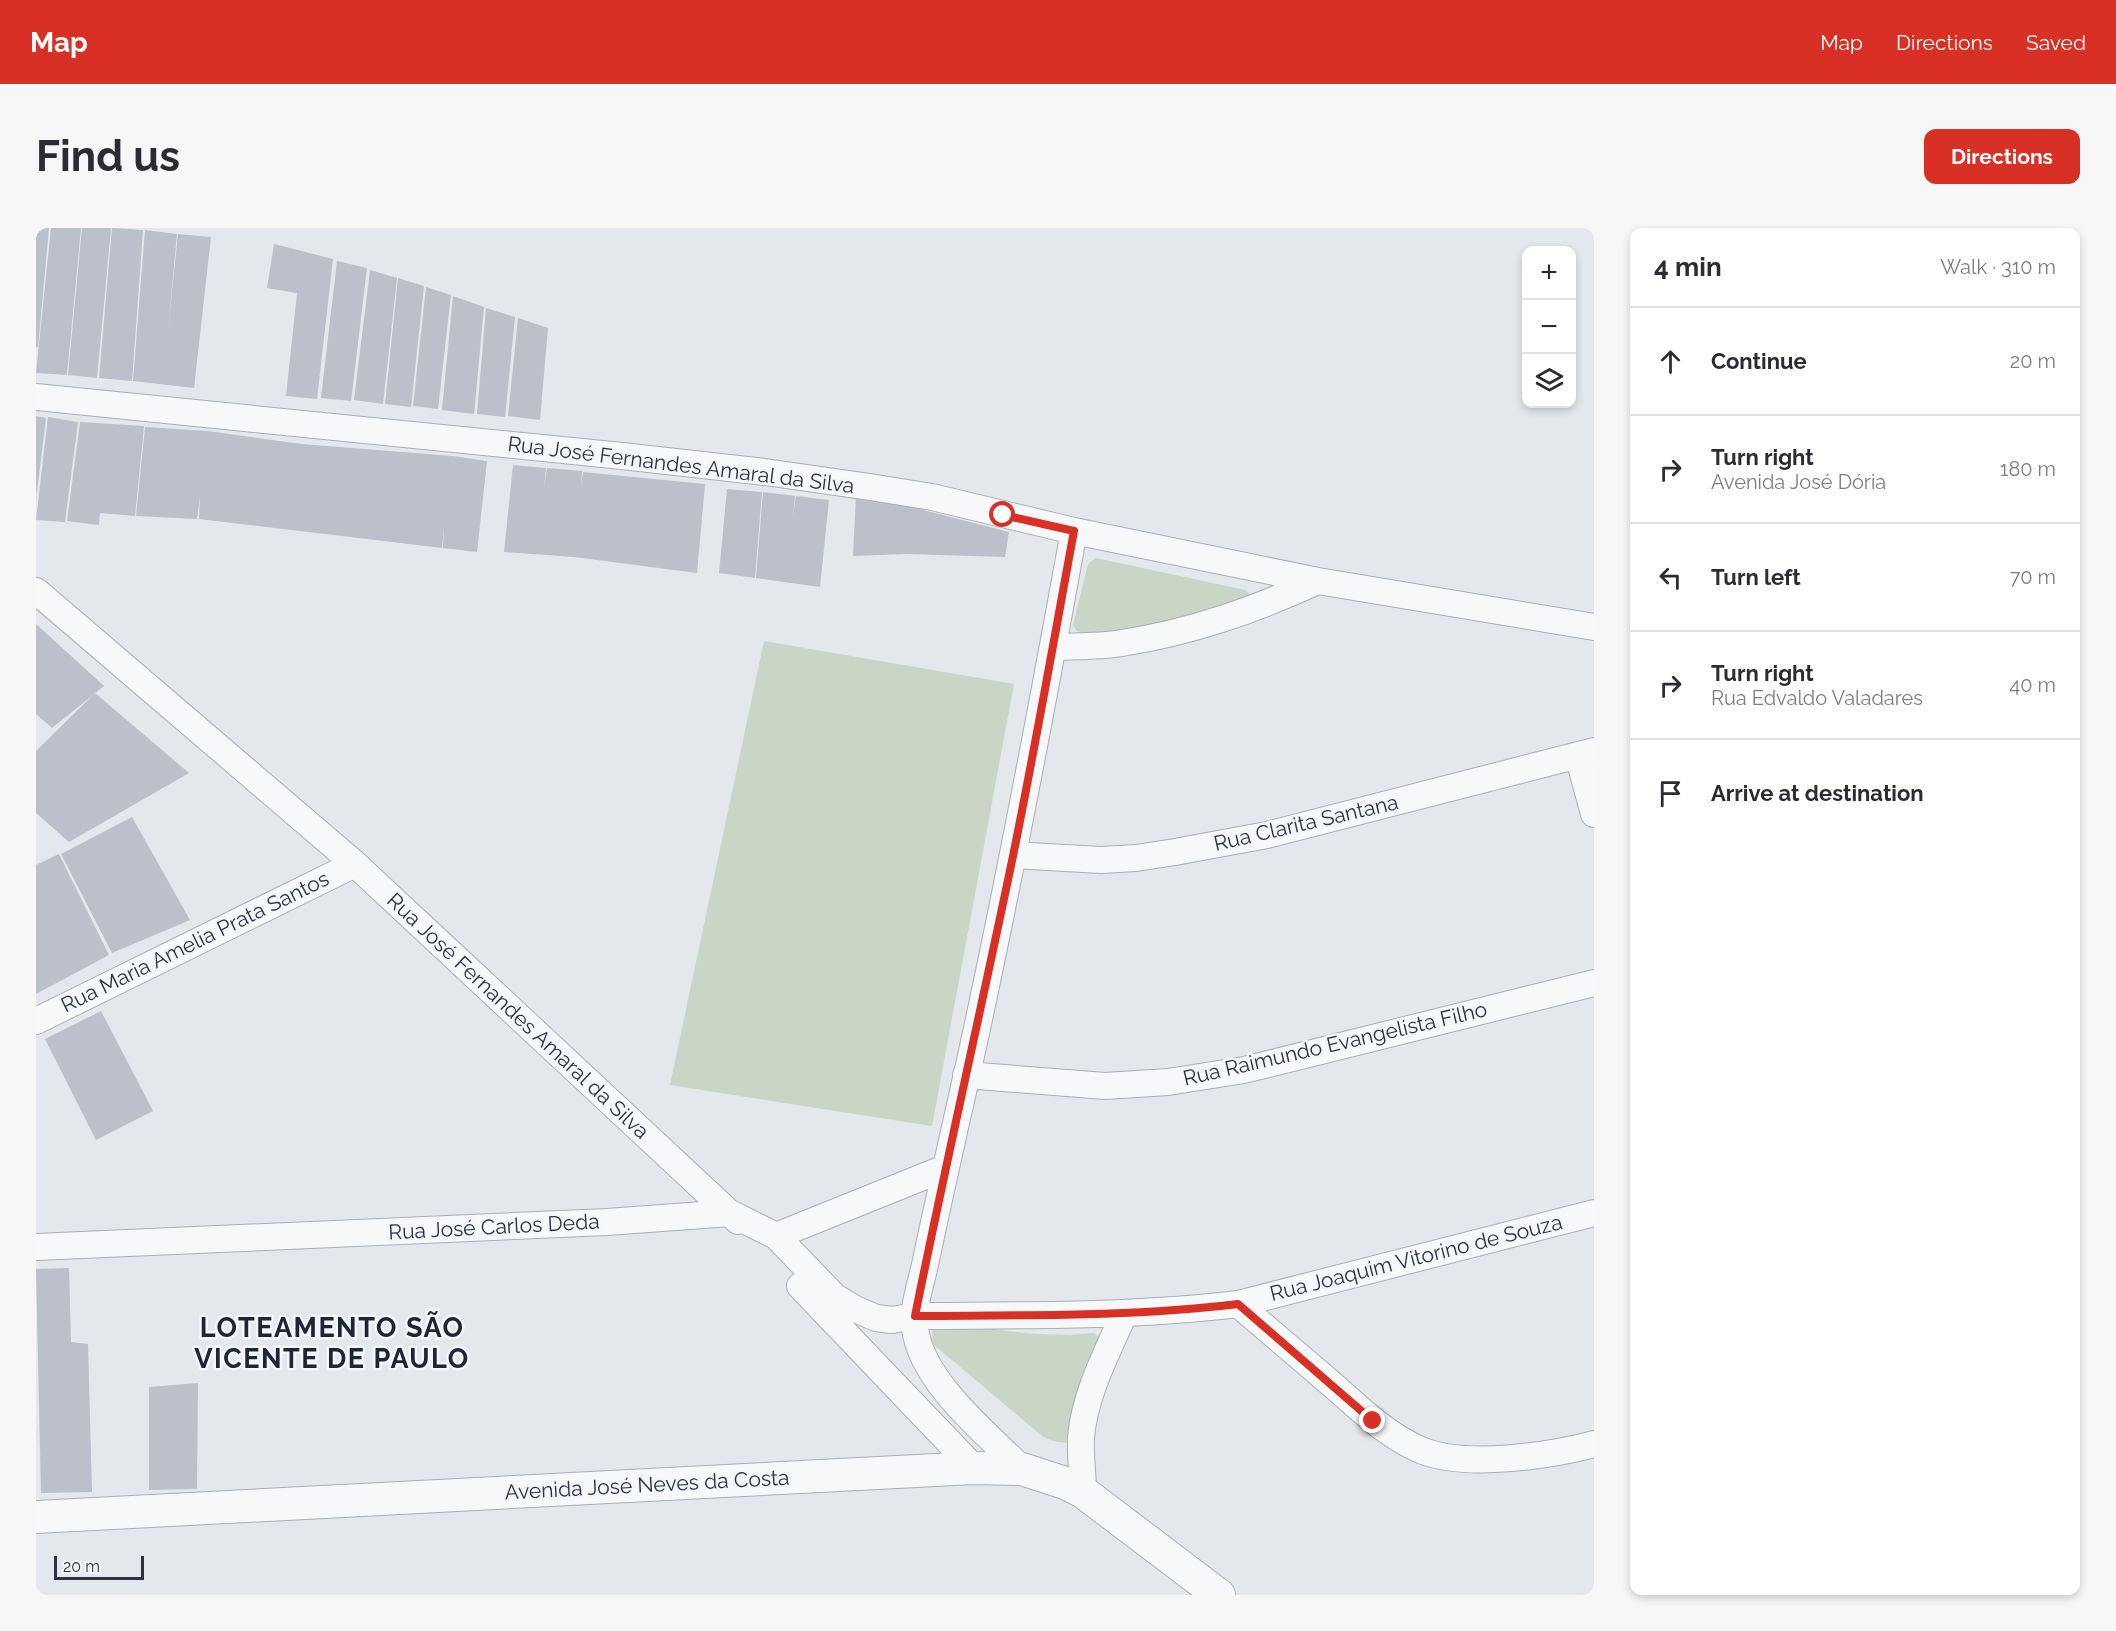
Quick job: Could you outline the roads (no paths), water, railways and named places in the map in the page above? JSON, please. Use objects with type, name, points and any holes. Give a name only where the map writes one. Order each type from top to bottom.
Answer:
[{"type":"street","name":"Rua José Fernandes Amaral da Silva","points":[[36,397],[765,472],[932,497],[1074,531],[1318,581],[1594,627]]},
{"type":"street","points":[[1022,1469],[944,1389],[919,1345],[915,1316],[1013,855],[1074,531]]},
{"type":"street","points":[[1053,647],[1119,644],[1173,633],[1225,620],[1271,603],[1318,581]]},
{"type":"street","name":"Rua José Fernandes Amaral da Silva","points":[[36,591],[355,864],[730,1213],[974,1468]]},
{"type":"street","points":[[1586,753],[1594,814]]},
{"type":"street","name":"Rua Clarita Santana","points":[[1013,855],[1101,860],[1175,852],[1267,835],[1586,753]]},
{"type":"street","name":"Rua Maria Amelia Prata Santos","points":[[36,1021],[355,864]]},
{"type":"street","name":"Rua Raimundo Evangelista Filho","points":[[966,1075],[1105,1086],[1168,1082],[1244,1070],[1594,983]]},
{"type":"street","points":[[776,1236],[945,1167]]},
{"type":"street","points":[[730,1213],[776,1236],[835,1297],[855,1309],[876,1318],[892,1320],[915,1316]]},
{"type":"street","name":"Rua José Carlos Deda","points":[[36,1248],[607,1222],[730,1213]]},
{"type":"street","name":"Rua Joaquim Vitorino de Souza","points":[[915,1316],[1124,1314],[1238,1304],[1594,1213]]},
{"type":"street","points":[[1238,1304],[1373,1421],[1425,1452],[1479,1459],[1522,1457],[1568,1451],[1594,1444]]},
{"type":"street","points":[[1083,1492],[1081,1437],[1087,1407],[1097,1376],[1124,1314]]},
{"type":"street","name":"Avenida José Neves da Costa","points":[[36,1517],[974,1468],[1022,1469],[1065,1483],[1083,1492],[1219,1595]]},
{"type":"district","name":"LOTEAMENTO SÃO VICENTE DE PAULO","points":[[332,1344]]}]
